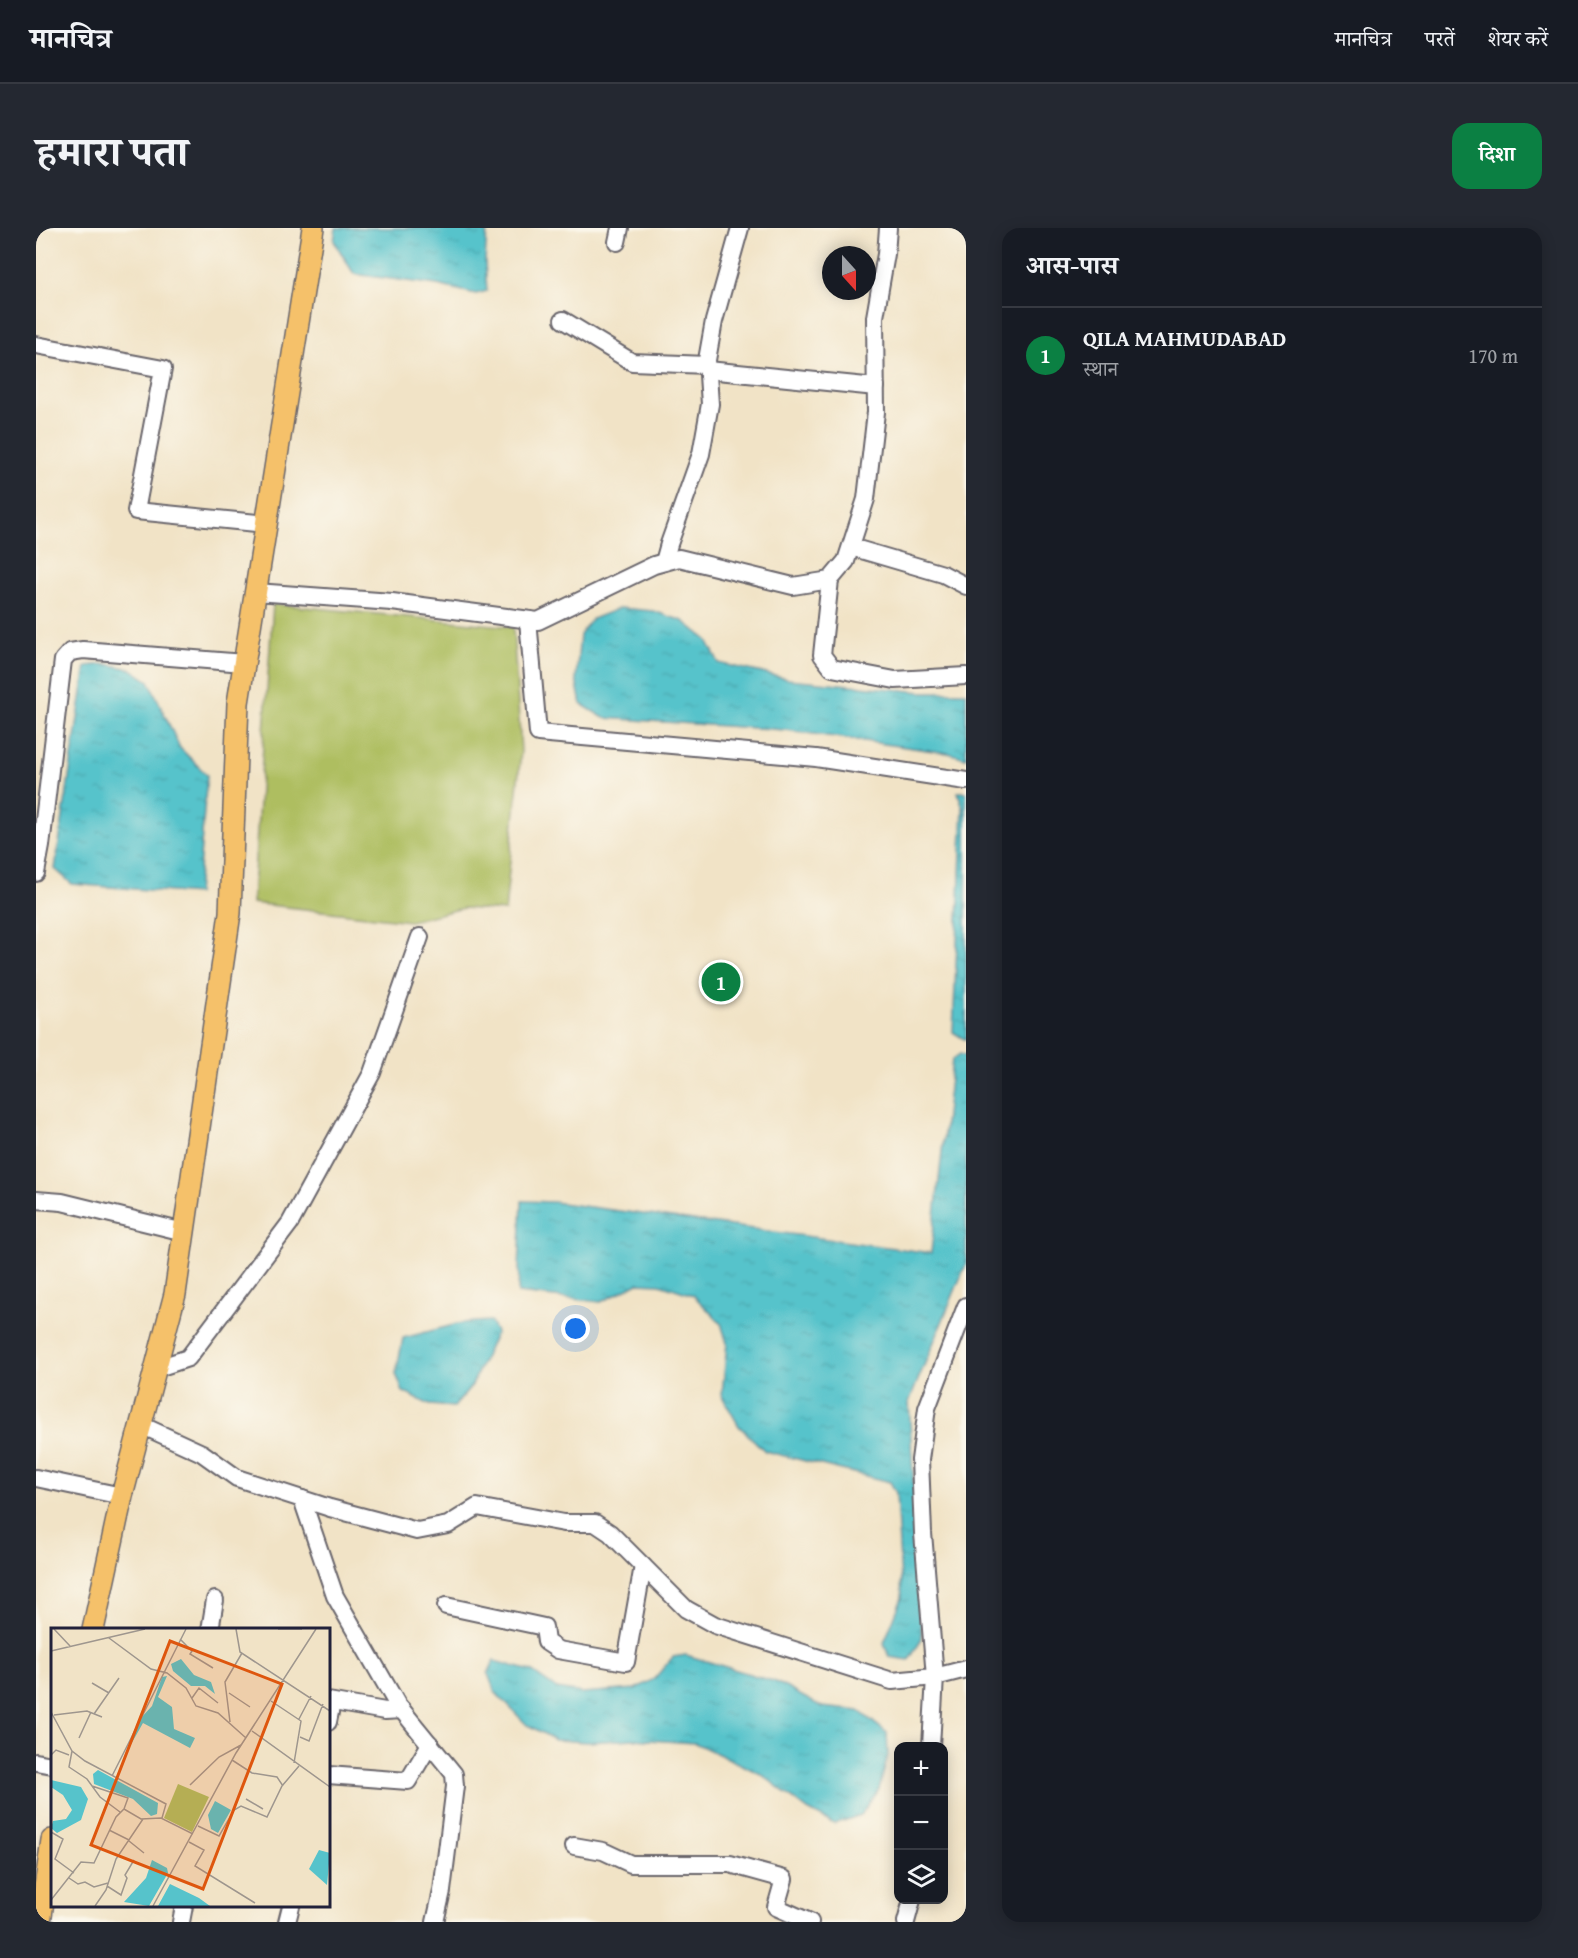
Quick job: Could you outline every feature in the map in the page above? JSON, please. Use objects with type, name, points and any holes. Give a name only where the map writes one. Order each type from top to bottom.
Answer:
[{"type":"main road","points":[[93,1628],[122,1496],[175,1294],[230,913],[238,703],[313,228]]},
{"type":"main road","points":[[40,1922],[51,1847]]},
{"type":"street","points":[[664,562],[701,454],[710,404],[708,368],[714,321],[740,228]]},
{"type":"street","points":[[888,228],[875,317],[876,412],[866,499],[846,561],[830,580],[822,655],[832,668],[895,680],[966,676]]},
{"type":"street","points":[[563,320],[632,362],[876,387]]},
{"type":"street","points":[[36,345],[163,369],[136,511],[267,524]]},
{"type":"street","points":[[851,547],[943,574],[966,586]]},
{"type":"street","points":[[256,592],[392,602],[538,621],[664,562],[679,558],[794,586],[830,580]]},
{"type":"street","points":[[528,620],[538,733],[816,758],[966,781]]},
{"type":"street","points":[[36,873],[63,660],[70,652],[83,650],[244,663]]},
{"type":"street","points":[[155,1369],[188,1358],[290,1223],[372,1073],[420,937]]},
{"type":"street","points":[[36,1200],[62,1202],[184,1232]]},
{"type":"street","points":[[931,1742],[935,1677],[923,1533],[920,1460],[927,1408],[966,1306]]},
{"type":"street","points":[[141,1425],[202,1453],[237,1478],[417,1531],[448,1525],[477,1507],[564,1523],[595,1523],[610,1533],[686,1609],[715,1625],[892,1681],[935,1677],[966,1669]]},
{"type":"street","points":[[36,1478],[122,1496]]},
{"type":"street","points":[[302,1499],[336,1596],[402,1710],[454,1774],[455,1786],[442,1891],[435,1922]]},
{"type":"street","points":[[446,1606],[543,1627],[546,1642],[558,1650],[626,1662],[643,1566]]},
{"type":"street","points":[[210,1628],[214,1600]]},
{"type":"street","points":[[330,1701],[385,1711],[402,1710]]},
{"type":"street","points":[[330,1775],[408,1781],[430,1744]]},
{"type":"street","points":[[36,1762],[51,1765]]},
{"type":"street","points":[[574,1846],[603,1851],[631,1864],[730,1864],[784,1879],[776,1907],[810,1922]]},
{"type":"street","points":[[906,1922],[911,1904]]},
{"type":"street","points":[[181,1922],[184,1907]]},
{"type":"street","points":[[287,1922],[291,1907]]},
{"type":"green space","points":[[273,604],[513,627],[521,751],[505,911],[464,908],[410,921],[252,903]]},
{"type":"water","points":[[336,228],[487,228],[485,262],[487,291],[476,294],[437,285],[354,274],[334,241]]},
{"type":"water","points":[[620,608],[653,611],[683,621],[707,640],[719,663],[788,679],[922,692],[966,692],[966,758],[948,753],[785,730],[604,718],[581,704],[576,679],[580,635],[592,619]]},
{"type":"water","points":[[106,664],[131,669],[149,681],[180,748],[207,775],[197,894],[72,884],[55,869],[86,666]]},
{"type":"water","points":[[958,792],[966,792],[966,1039],[953,1032],[963,808]]},
{"type":"water","points":[[960,1054],[966,1056],[966,1264],[909,1402],[922,1639],[909,1660],[889,1657],[884,1643],[902,1598],[896,1493],[890,1482],[765,1451],[739,1426],[722,1396],[727,1343],[721,1323],[693,1295],[660,1284],[638,1283],[601,1302],[518,1293],[522,1201],[553,1202],[931,1253],[952,1060]]},
{"type":"water","points":[[490,1321],[496,1332],[471,1387],[454,1407],[430,1405],[403,1392],[396,1374],[403,1338],[461,1323]]},
{"type":"water","points":[[686,1655],[776,1682],[822,1707],[859,1711],[887,1733],[888,1756],[879,1789],[861,1815],[834,1824],[808,1810],[761,1774],[695,1743],[633,1739],[588,1742],[555,1740],[526,1724],[495,1692],[488,1674],[494,1661],[531,1671],[557,1689],[582,1693],[636,1689],[654,1679],[673,1657]]},
{"type":"place","name":"QILA MAHMUDABAD","points":[[721,982]]}]
